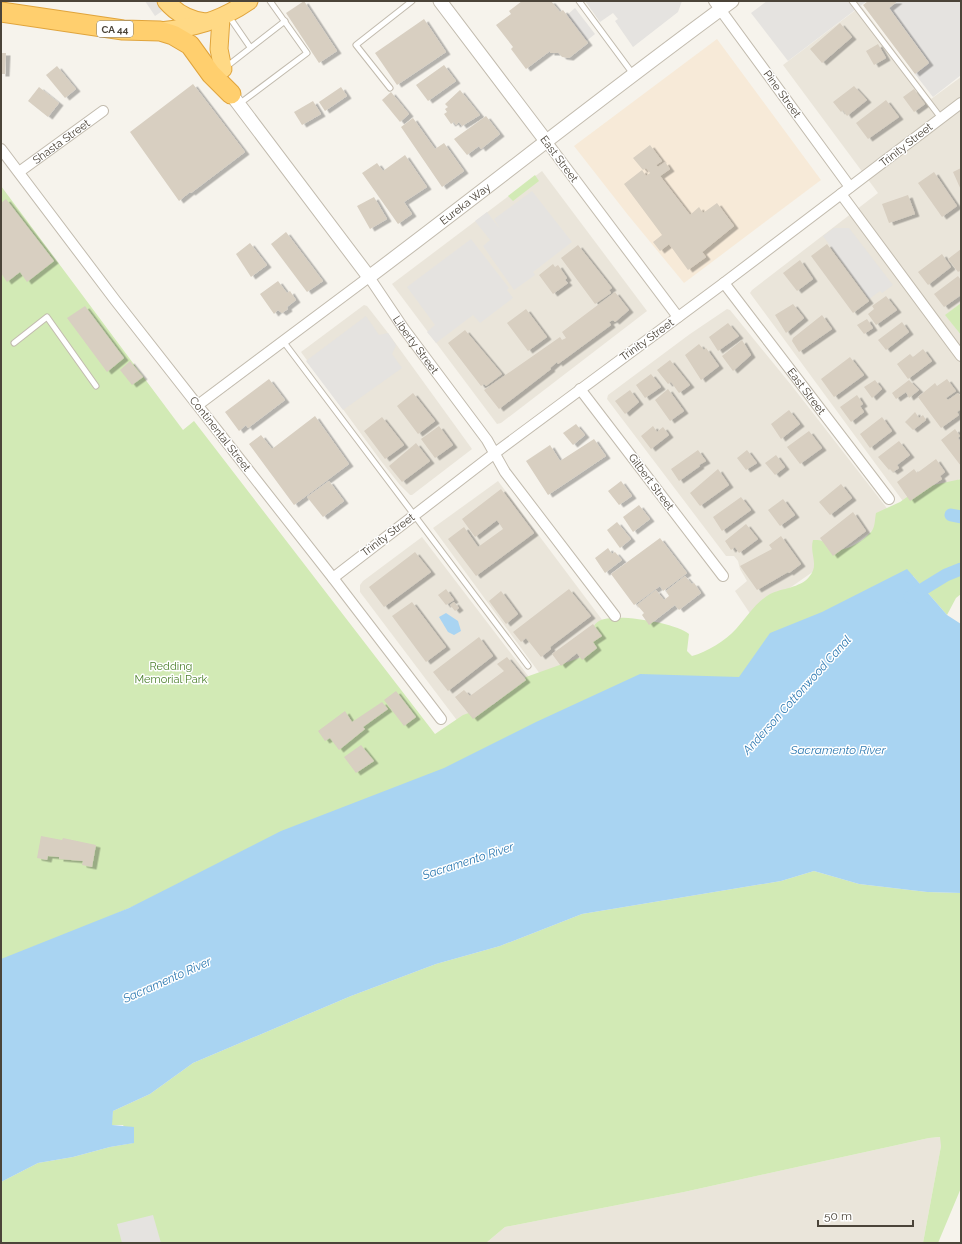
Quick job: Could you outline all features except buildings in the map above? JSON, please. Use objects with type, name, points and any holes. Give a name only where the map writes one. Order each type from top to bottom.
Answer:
[{"type":"highway","points":[[166,1],[174,10],[191,20],[220,18],[219,49],[223,69]]},
{"type":"highway","name":"CA 44","points":[[1,12],[123,30],[160,31],[178,29],[220,18],[249,1]]},
{"type":"highway","points":[[160,31],[179,37],[190,45],[211,74],[235,99]]},
{"type":"street","name":"East Street","points":[[440,1],[678,317]]},
{"type":"street","name":"Eureka Way","points":[[198,405],[634,75],[718,5],[732,1]]},
{"type":"street","name":"Pine Street","points":[[718,5],[850,187]]},
{"type":"street","name":"Liberty Street","points":[[223,69],[235,99],[369,277],[495,453],[505,472],[616,616]]},
{"type":"street","name":"Trinity Street","points":[[333,578],[495,453],[724,283],[961,103]]},
{"type":"street","name":"Shasta Street","points":[[19,172],[103,111]]},
{"type":"street","name":"Continental Street","points":[[1,149],[115,300],[333,578],[440,719]]},
{"type":"street","points":[[841,194],[961,356]]},
{"type":"street","name":"East Street","points":[[724,283],[889,499]]},
{"type":"street","name":"Gilbert Street","points":[[580,389],[723,576]]},
{"type":"lane","points":[[235,99],[307,53],[270,1]]},
{"type":"lane","points":[[390,88],[356,45],[412,1]]},
{"type":"lane","points":[[579,1],[634,75]]},
{"type":"lane","points":[[852,1],[941,118]]},
{"type":"lane","points":[[220,18],[250,47]]},
{"type":"lane","points":[[223,69],[285,21]]},
{"type":"lane","points":[[14,343],[47,318],[96,386]]},
{"type":"lane","points":[[283,341],[528,666]]},
{"type":"shaded area","points":[[145,1],[177,1],[155,16]]},
{"type":"shaded area","points":[[585,1],[682,1],[678,12],[633,47],[615,21],[618,19],[613,13],[600,22]]},
{"type":"shaded area","points":[[767,1],[867,1],[788,61],[751,13]]},
{"type":"shaded area","points":[[898,1],[961,1],[961,75],[933,97],[915,74],[929,62],[889,8]]},
{"type":"shaded area","points":[[861,6],[931,99],[961,77],[961,303],[946,315],[961,335],[961,478],[908,508],[750,293],[878,193],[783,65]]},
{"type":"shaded area","points":[[575,8],[595,34],[585,42],[566,16]]},
{"type":"shaded area","points":[[717,39],[821,180],[684,283],[574,146]]},
{"type":"shaded area","points":[[542,171],[647,311],[501,423],[497,424],[392,284]]},
{"type":"shaded area","points":[[532,191],[572,242],[533,272],[535,275],[514,290],[483,246],[490,240],[475,221],[487,212],[500,229],[494,219]]},
{"type":"shaded area","points":[[834,228],[849,228],[893,285],[882,293],[880,291],[869,299],[823,236]]},
{"type":"shaded area","points":[[471,239],[509,288],[507,290],[513,298],[480,323],[473,315],[436,343],[427,332],[435,325],[407,287]]},
{"type":"shaded area","points":[[364,305],[367,306],[388,333],[472,449],[412,495],[410,495],[400,485],[381,461],[301,352]]},
{"type":"shaded area","points":[[727,309],[730,310],[792,386],[893,516],[751,615],[735,591],[747,581],[740,569],[738,561],[734,556],[726,556],[607,399],[608,395],[690,334]]},
{"type":"shaded area","points":[[366,316],[379,335],[388,333],[396,345],[392,354],[402,368],[343,410],[306,361]]},
{"type":"shaded area","points":[[498,481],[618,641],[543,678],[433,528]]},
{"type":"shaded area","points":[[422,537],[532,681],[465,731],[360,592],[360,585],[363,581]]},
{"type":"shaded area","points":[[941,1137],[941,1146],[923,1243],[486,1243],[505,1227],[684,1192],[929,1138]]},
{"type":"shaded area","points":[[153,1215],[161,1243],[122,1243],[117,1224]]},
{"type":"green space","points":[[535,175],[539,181],[513,201],[508,196]]},
{"type":"green space","name":"Redding Memorial Park","points":[[1,186],[183,430],[194,421],[435,734],[463,715],[494,704],[526,677],[582,657],[588,638],[593,628],[599,621],[607,619],[631,618],[672,626],[689,634],[687,651],[692,656],[704,652],[721,642],[732,633],[756,606],[770,594],[801,583],[809,577],[814,568],[812,550],[813,540],[821,541],[832,548],[840,550],[851,547],[862,540],[873,529],[876,513],[900,502],[914,492],[929,486],[961,479],[961,594],[956,598],[947,615],[913,576],[748,679],[491,753],[1,963]]},
{"type":"green space","points":[[961,303],[961,335],[945,315]]},
{"type":"green space","points":[[814,871],[859,884],[927,892],[961,893],[961,1188],[938,1243],[923,1243],[941,1146],[940,1137],[929,1138],[684,1192],[505,1227],[486,1243],[1,1243],[1,1182],[38,1163],[73,1157],[110,1147],[133,1143],[123,1125],[111,1125],[113,1111],[150,1094],[193,1063],[351,996],[436,964],[500,946],[582,914],[781,881]]},
{"type":"water","name":"Sacramento River","points":[[907,569],[947,615],[961,624],[961,893],[927,892],[859,884],[814,871],[781,881],[582,914],[500,946],[436,964],[351,996],[193,1063],[150,1094],[113,1111],[112,1125],[134,1127],[134,1143],[110,1147],[73,1157],[38,1163],[1,1182],[1,959],[129,908],[281,831],[444,768],[536,722],[640,674],[739,677],[770,633],[822,612]]},
{"type":"water","points":[[446,613],[458,621],[461,631],[454,635],[448,632],[439,617]]},
{"type":"waterway","name":"Anderson Cottonwood Canal","points":[[951,515],[961,517]]},
{"type":"waterway","name":"Anderson Cottonwood Canal","points":[[910,597],[946,575],[961,569]]}]
